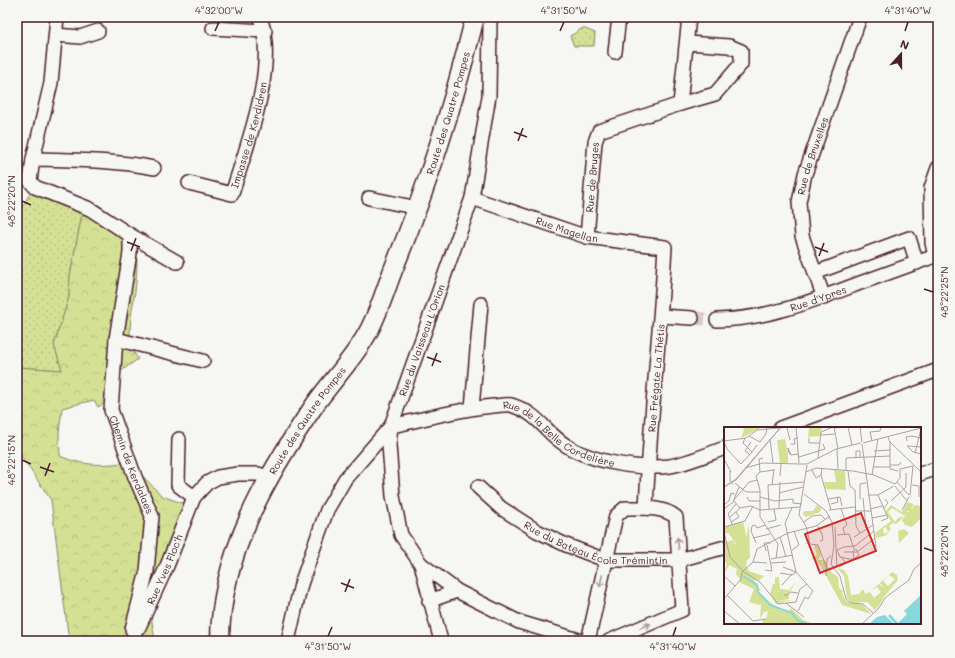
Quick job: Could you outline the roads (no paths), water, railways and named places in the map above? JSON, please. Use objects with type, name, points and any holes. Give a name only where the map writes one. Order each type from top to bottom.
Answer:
[{"type":"street","points":[[57,17],[51,83],[33,159],[30,181],[35,187],[90,209],[130,235],[177,262]]},
{"type":"street","name":"Impasse de Kerdidren","points":[[189,183],[232,194],[262,89],[265,68],[265,31],[260,17]]},
{"type":"street","name":"Route des Quatre Pompes","points":[[220,641],[222,598],[240,542],[268,477],[315,406],[367,335],[418,208],[456,94],[476,17]]},
{"type":"street","name":"Rue du Vaisseau L'Orion","points":[[288,641],[301,584],[327,510],[345,479],[391,426],[472,198],[489,96],[490,22],[488,17]]},
{"type":"street","points":[[615,52],[619,17]]},
{"type":"street","points":[[680,104],[688,43],[689,17]]},
{"type":"street","name":"Rue de Bruxelles","points":[[824,298],[802,236],[800,202],[805,174],[860,17]]},
{"type":"street","points":[[212,28],[265,31]]},
{"type":"street","points":[[56,35],[80,37],[98,31]]},
{"type":"street","name":"Rue de Bruges","points":[[587,238],[595,142],[599,131],[715,94],[741,64],[741,51],[729,46],[688,43]]},
{"type":"street","points":[[33,159],[92,160],[135,164],[154,168]]},
{"type":"street","points":[[937,256],[932,243],[930,188],[938,168]]},
{"type":"street","points":[[369,198],[418,208]]},
{"type":"street","name":"Rue Magellan","points":[[472,198],[587,238],[665,247]]},
{"type":"street","name":"Chemin de Kerdalaes","points":[[130,235],[130,253],[116,339],[111,410],[135,477],[152,516],[147,571],[132,629],[133,638]]},
{"type":"street","points":[[815,273],[909,238],[918,263]]},
{"type":"street","name":"Rue Frégate La Thétis","points":[[646,508],[665,247]]},
{"type":"street","name":"Rue d'Ypres","points":[[717,320],[743,320],[775,313],[824,298],[937,256]]},
{"type":"street","points":[[472,408],[481,304]]},
{"type":"street","points":[[661,316],[692,318]]},
{"type":"street","points":[[116,339],[203,361]]},
{"type":"street","points":[[783,427],[938,370]]},
{"type":"street","name":"Rue de la Belle Cordelière","points":[[391,426],[472,408],[509,405],[527,412],[540,421],[555,437],[567,446],[591,457],[616,463],[648,466],[672,466],[724,448]]},
{"type":"street","points":[[391,426],[389,445],[393,496],[401,535],[421,564],[457,591],[520,622],[582,641]]},
{"type":"street","points":[[179,439],[178,485],[194,496]]},
{"type":"street","points":[[921,474],[938,468]]},
{"type":"street","name":"Rue Yves Floc'h","points":[[133,638],[167,566],[194,496],[207,483],[218,477],[238,474],[258,474],[268,477]]},
{"type":"street","name":"Rue du Bateau École Trémintin","points":[[478,487],[500,508],[537,531],[566,545],[605,560],[679,560],[724,547]]},
{"type":"street","points":[[588,641],[616,516],[625,508],[646,508],[670,512],[676,517],[682,610],[609,641]]},
{"type":"street","points":[[421,564],[429,601],[441,641]]},
{"type":"street","points":[[429,601],[457,591]]},
{"type":"tunnel","points":[[692,318],[717,320]]}]
